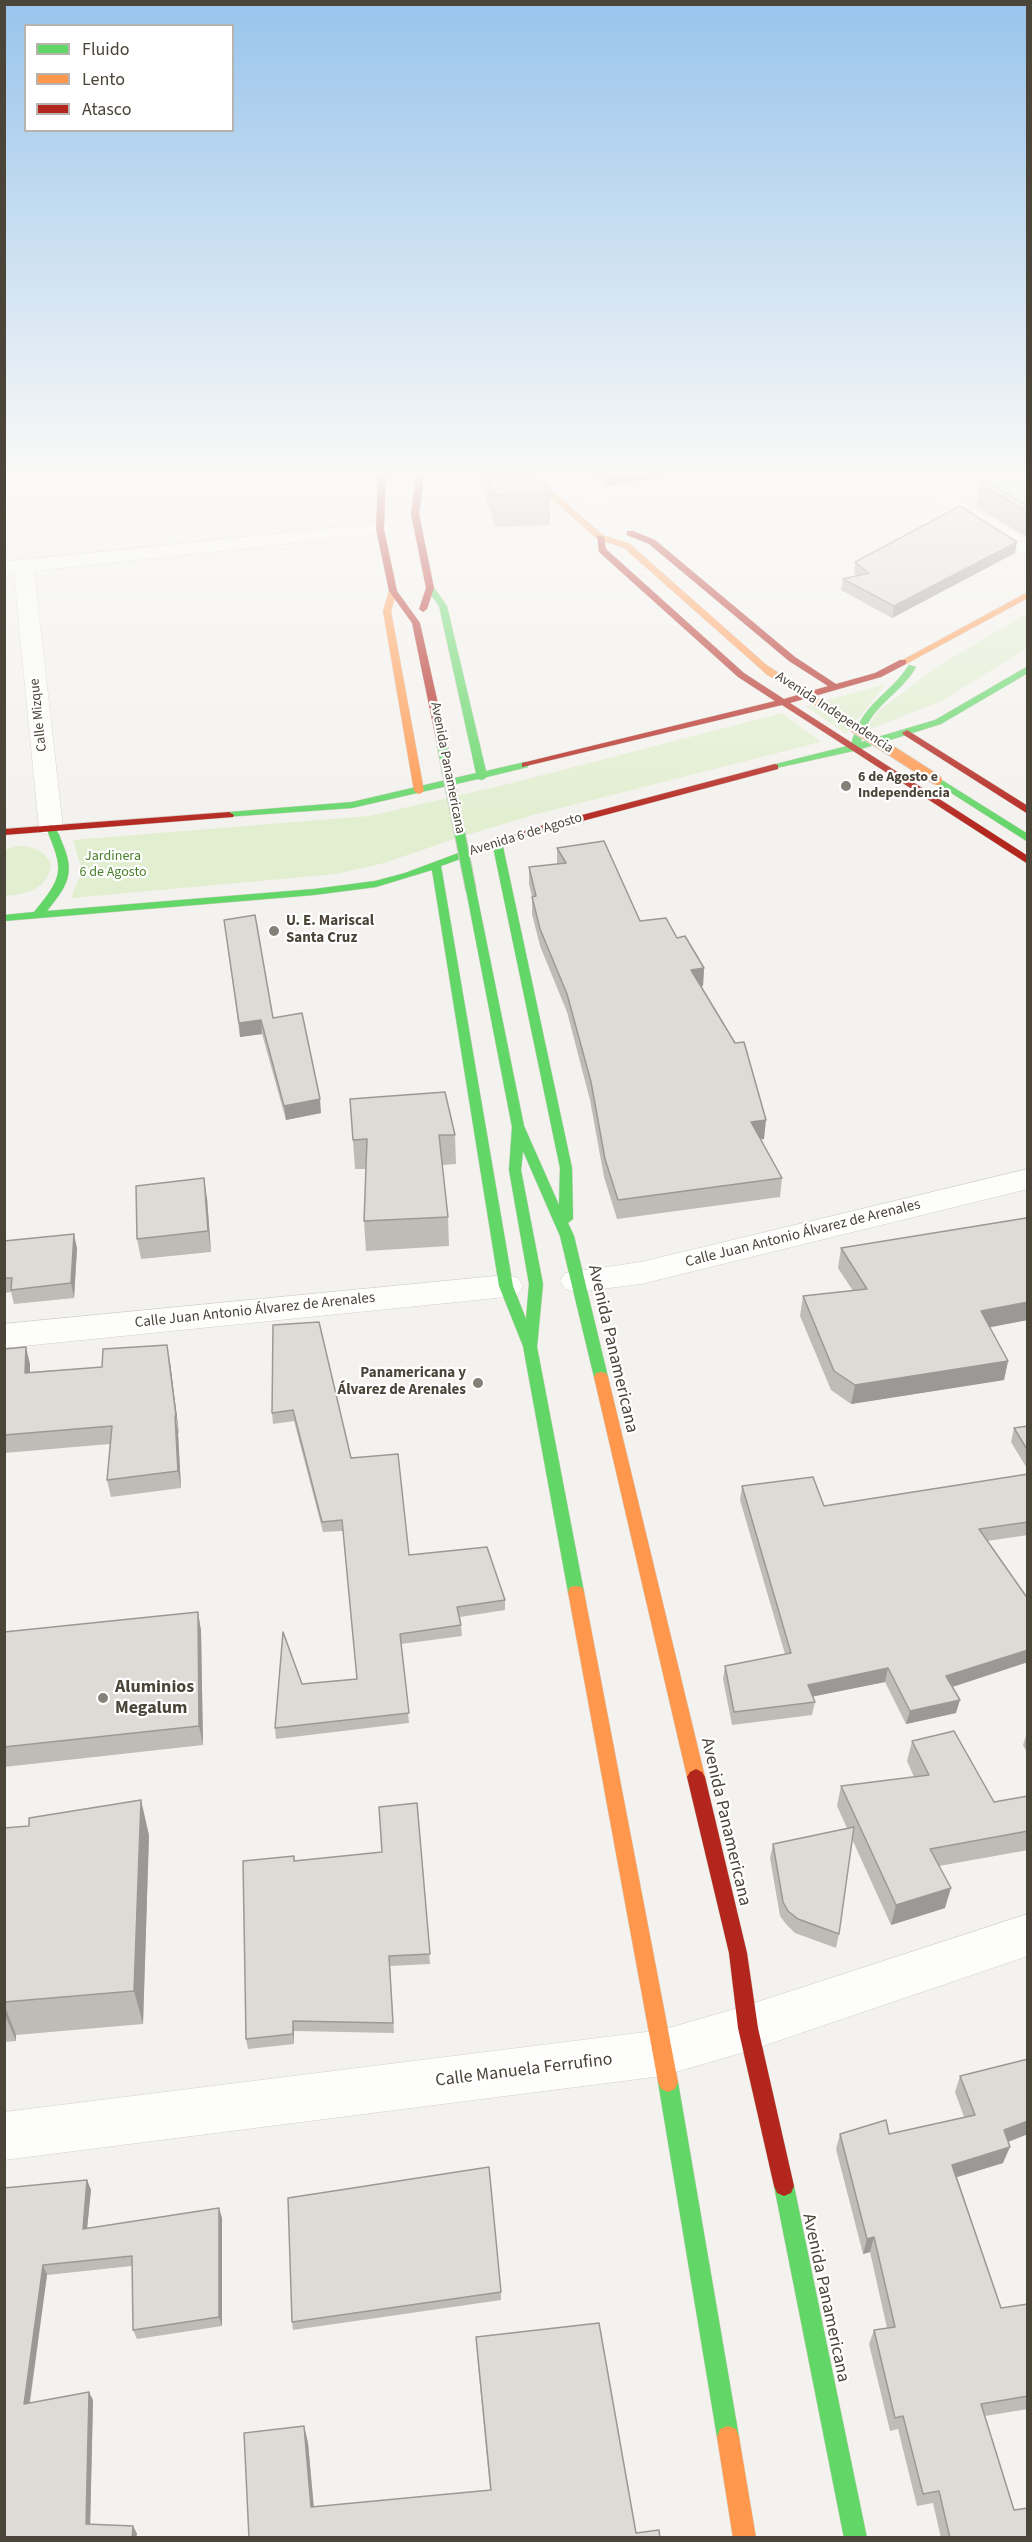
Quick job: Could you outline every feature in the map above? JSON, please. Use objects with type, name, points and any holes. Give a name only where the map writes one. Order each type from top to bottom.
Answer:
[{"type":"main road","points":[[392,594],[387,611],[419,792]]},
{"type":"main road","name":"Avenida Panamericana","points":[[395,594],[416,622],[518,1126],[567,1236],[738,1953],[748,2028],[769,2115],[856,2538]]},
{"type":"main road","points":[[416,622],[428,594]]},
{"type":"main road","points":[[434,594],[443,606],[482,777]]},
{"type":"main road","points":[[651,594],[741,675],[1028,861]]},
{"type":"main road","name":"Avenida Independencia","points":[[685,594],[767,670],[1028,839]]},
{"type":"main road","points":[[714,594],[792,659],[836,688]]},
{"type":"main road","points":[[4,832],[352,805],[419,792],[784,702],[878,675],[917,656],[1028,594]]},
{"type":"main road","points":[[855,748],[855,734],[872,707],[908,674],[917,656]]},
{"type":"main road","name":"Avenida 6 de Agosto","points":[[4,918],[314,892],[376,884],[537,830],[907,733],[938,722],[1028,669]]},
{"type":"main road","points":[[907,733],[1028,811]]},
{"type":"main road","points":[[37,916],[53,897],[66,870],[65,859],[51,828]]},
{"type":"main road","points":[[497,842],[566,1168],[567,1236]]},
{"type":"main road","points":[[436,865],[506,1286],[530,1347]]},
{"type":"main road","name":"Avenida Panamericana","points":[[518,1126],[515,1170],[536,1284],[530,1347],[680,2143],[745,2538]]},
{"type":"street","name":"Calle Mizque","points":[[18,594],[51,828]]},
{"type":"street","name":"Calle Juan Antonio Álvarez de Arenales","points":[[578,1281],[641,1274],[1028,1179]]},
{"type":"street","name":"Calle Juan Antonio Álvarez de Arenales","points":[[4,1336],[506,1286]]},
{"type":"street","name":"Calle Manuela Ferrufino","points":[[4,2136],[662,2053],[748,2028],[1028,1935]]},
{"type":"green space","points":[[1027,613],[1027,648],[942,701],[865,731],[879,710],[940,665]]},
{"type":"green space","points":[[886,684],[846,734],[805,706]]},
{"type":"green space","name":"Jardinera 6 de Agosto","points":[[782,713],[821,742],[533,815],[384,863],[336,874],[71,898],[82,871],[73,840],[369,816],[508,784]]},
{"type":"green space","name":"Jardinera 6 de Agosto","points":[[17,846],[33,848],[41,852],[51,864],[46,879],[41,885],[28,892],[5,896],[5,850]]},
{"type":"building","points":[[871,594],[918,594],[894,606]]},
{"type":"building","points":[[604,841],[640,921],[666,918],[677,938],[685,936],[704,968],[691,970],[735,1043],[744,1042],[766,1120],[751,1122],[782,1178],[618,1200],[605,1159],[591,1082],[567,994],[540,929],[532,897],[536,896],[529,867],[566,863],[557,848]]},
{"type":"building","points":[[255,915],[273,1018],[302,1013],[320,1099],[284,1106],[261,1020],[239,1023],[224,920]]},
{"type":"building","points":[[445,1092],[455,1135],[439,1135],[448,1217],[364,1221],[367,1139],[353,1140],[350,1099]]},
{"type":"building","points":[[204,1178],[208,1231],[137,1239],[136,1186]]},
{"type":"building","points":[[1026,1218],[1028,1220],[1028,1302],[981,1311],[1008,1361],[855,1385],[834,1371],[803,1296],[867,1289],[841,1248]]},
{"type":"building","points":[[74,1234],[71,1283],[11,1290],[12,1278],[4,1278],[4,1241]]},
{"type":"building","points":[[319,1322],[351,1458],[398,1454],[409,1555],[487,1547],[505,1600],[457,1607],[461,1625],[400,1634],[409,1713],[275,1728],[283,1632],[302,1684],[357,1679],[342,1520],[322,1522],[293,1410],[272,1413],[273,1325]]},
{"type":"building","points":[[167,1345],[176,1416],[178,1471],[107,1480],[112,1426],[4,1435],[4,1349],[26,1347],[25,1373],[102,1367],[103,1349]]},
{"type":"building","points":[[1028,1426],[1028,1451],[1014,1428]]},
{"type":"building","points":[[1028,1474],[1028,1522],[979,1529],[1028,1599],[1028,1650],[946,1676],[960,1700],[910,1711],[888,1668],[808,1685],[815,1702],[734,1712],[725,1666],[791,1653],[742,1486],[813,1477],[824,1506]]},
{"type":"building","name":"Aluminios Megalum","points":[[198,1612],[199,1726],[4,1747],[4,1632]]},
{"type":"building","points":[[954,1731],[994,1802],[1028,1796],[1028,1831],[930,1849],[951,1888],[896,1905],[841,1786],[929,1775],[912,1741]]},
{"type":"building","points":[[141,1800],[134,1991],[4,2002],[4,1828],[29,1826],[29,1818]]},
{"type":"building","points":[[417,1803],[430,1954],[389,1956],[393,2023],[293,2021],[293,2034],[246,2039],[243,1861],[294,1856],[294,1861],[382,1852],[379,1807]]},
{"type":"building","points":[[854,1827],[839,1934],[798,1919],[788,1911],[783,1902],[773,1844]]},
{"type":"building","points":[[1028,2059],[1028,2121],[1004,2130],[1010,2147],[952,2165],[1001,2308],[1028,2304],[1028,2396],[981,2404],[1014,2510],[1028,2508],[1028,2538],[950,2538],[939,2491],[923,2494],[903,2416],[895,2418],[874,2330],[895,2327],[874,2237],[867,2239],[840,2134],[886,2120],[889,2134],[975,2115],[960,2076]]},
{"type":"building","points":[[489,2167],[501,2292],[292,2322],[288,2198]]},
{"type":"building","points":[[87,2180],[83,2229],[219,2208],[219,2317],[133,2330],[132,2256],[43,2265],[24,2404],[89,2392],[86,2524],[133,2526],[132,2538],[4,2538],[4,2188]]},
{"type":"building","points":[[599,2323],[636,2533],[659,2530],[660,2538],[249,2538],[244,2433],[304,2426],[311,2507],[491,2490],[476,2337]]},
{"type":"traffic: fast","points":[[434,594],[443,606],[482,777]]},
{"type":"traffic: fast","points":[[855,748],[862,725],[868,715],[912,667]]},
{"type":"traffic: fast","points":[[775,767],[907,733],[938,722],[1028,669]]},
{"type":"traffic: fast","points":[[442,744],[471,890]]},
{"type":"traffic: fast","points":[[229,815],[352,805],[525,765]]},
{"type":"traffic: fast","points":[[937,780],[1028,839]]},
{"type":"traffic: fast","points":[[37,916],[56,892],[64,875],[62,856],[51,828]]},
{"type":"traffic: fast","points":[[497,842],[566,1168],[566,1219]]},
{"type":"traffic: fast","points":[[4,918],[314,892],[376,884],[409,875],[481,848]]},
{"type":"traffic: fast","points":[[436,865],[506,1286],[528,1342]]},
{"type":"traffic: fast","points":[[471,890],[518,1126],[567,1236],[601,1377]]},
{"type":"traffic: fast","points":[[518,1128],[515,1170],[536,1284],[530,1347],[576,1592]]},
{"type":"traffic: fast","points":[[668,2082],[728,2437]]},
{"type":"traffic: fast","points":[[784,2186],[856,2538]]},
{"type":"traffic: slow","points":[[392,594],[387,611],[419,791]]},
{"type":"traffic: slow","points":[[681,594],[767,670]]},
{"type":"traffic: slow","points":[[903,662],[1028,594]]},
{"type":"traffic: slow","points":[[767,670],[937,780]]},
{"type":"traffic: slow","points":[[601,1377],[696,1777]]},
{"type":"traffic: slow","points":[[576,1592],[668,2082]]},
{"type":"traffic: slow","points":[[728,2437],[745,2538]]},
{"type":"traffic: jam","points":[[395,594],[416,623],[442,744]]},
{"type":"traffic: jam","points":[[423,609],[428,594]]},
{"type":"traffic: jam","points":[[651,594],[741,675],[1028,861]]},
{"type":"traffic: jam","points":[[714,594],[792,659],[836,688]]},
{"type":"traffic: jam","points":[[525,765],[769,706],[878,675],[903,662]]},
{"type":"traffic: jam","points":[[907,733],[1028,811]]},
{"type":"traffic: jam","points":[[481,848],[537,830],[775,767]]},
{"type":"traffic: jam","points":[[4,832],[229,815]]},
{"type":"traffic: jam","points":[[696,1777],[738,1953],[748,2028],[784,2186]]},
{"type":"place","name":"6 de Agosto e Independencia","points":[[846,786]]},
{"type":"place","name":"U. E. Mariscal Santa Cruz","points":[[274,931]]},
{"type":"place","name":"Panamericana y Álvarez de Arenales","points":[[478,1383]]},
{"type":"place","name":"Aluminios Megalum","points":[[103,1698]]}]
